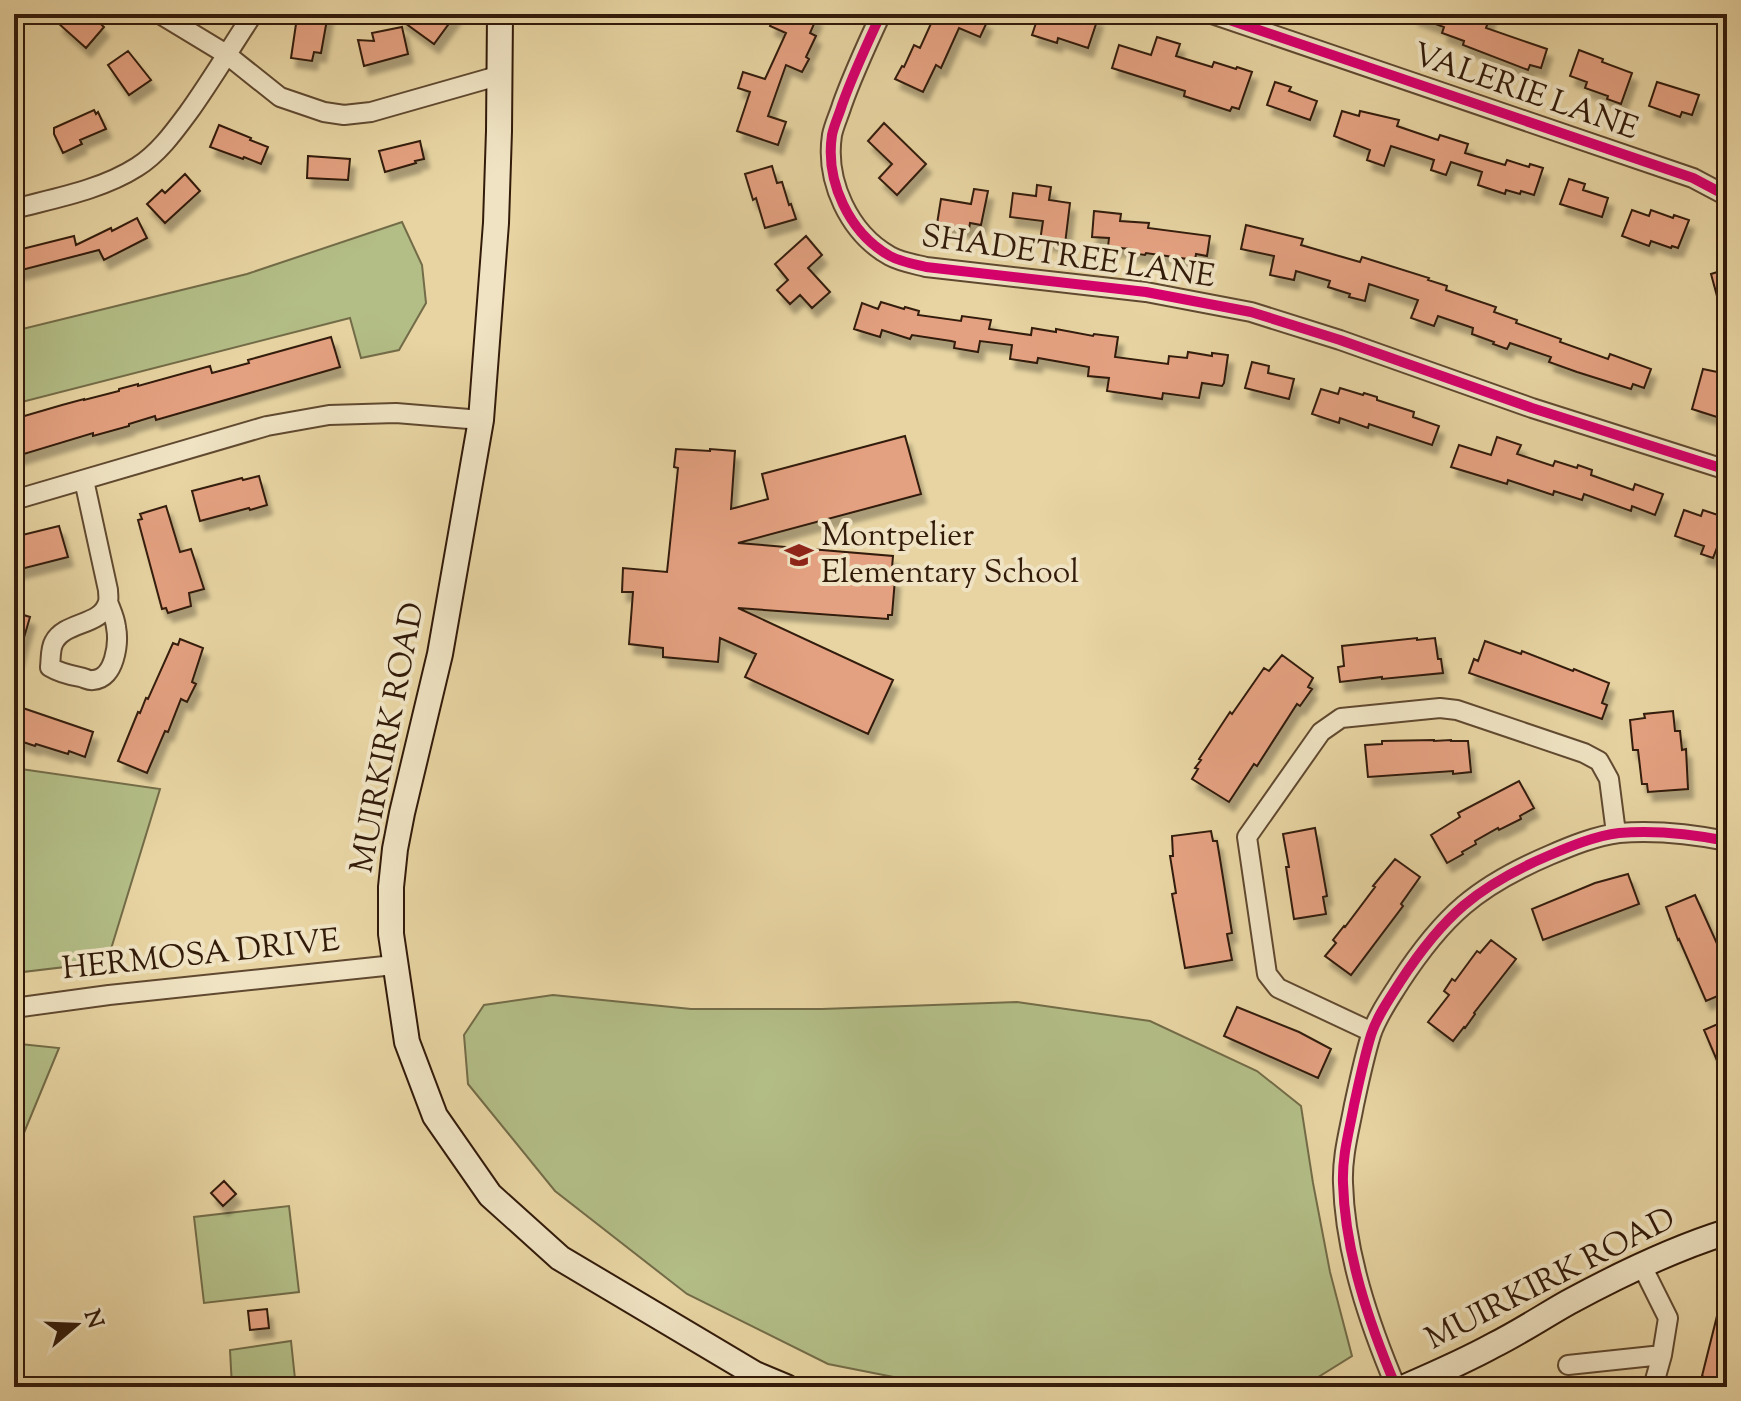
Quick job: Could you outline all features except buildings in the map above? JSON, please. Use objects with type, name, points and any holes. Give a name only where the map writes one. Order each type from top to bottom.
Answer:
[{"type":"main road","name":"MUIRKIRK ROAD","points":[[500,14],[496,223],[481,420],[440,654],[395,849],[390,913],[394,965],[407,1042],[435,1116],[490,1195],[560,1258],[755,1374],[786,1387]]},
{"type":"main road","name":"MUIRKIRK ROAD","points":[[1405,1387],[1493,1346],[1642,1266],[1689,1244],[1727,1232]]},
{"type":"street","points":[[160,14],[226,54],[280,97],[324,112],[344,115],[371,112],[501,75]]},
{"type":"street","points":[[14,209],[117,179],[158,151],[211,80],[253,14]]},
{"type":"street","name":"SHADETREE LANE","points":[[881,14],[853,73],[832,133],[831,160],[838,192],[851,221],[871,244],[894,258],[926,267],[1146,292],[1251,312],[1532,408],[1727,470]]},
{"type":"street","name":"VALERIE LANE","points":[[1212,14],[1693,178],[1727,196]]},
{"type":"street","points":[[14,500],[267,426],[329,415],[396,413],[481,420]]},
{"type":"street","points":[[84,480],[108,602],[116,622],[115,653],[110,668],[104,676],[94,681],[60,673],[50,667],[52,645],[58,635],[97,616],[108,602]]},
{"type":"street","points":[[1372,1032],[1278,988],[1267,974],[1247,837],[1321,732],[1341,718],[1440,708],[1457,710],[1584,753],[1599,761],[1609,779],[1616,833]]},
{"type":"street","points":[[1396,1387],[1364,1303],[1345,1212],[1343,1181],[1344,1150],[1360,1076],[1372,1032],[1389,1000],[1448,918],[1472,897],[1526,865],[1616,833],[1669,833],[1727,841]]},
{"type":"street","name":"HERMOSA DRIVE","points":[[14,1008],[394,965]]},
{"type":"street","points":[[1642,1266],[1668,1318],[1653,1387]]},
{"type":"street","points":[[1568,1365],[1662,1355]]},
{"type":"green space","points":[[402,222],[422,265],[426,303],[399,350],[361,358],[350,318],[14,404],[14,331],[247,274]]},
{"type":"green space","points":[[14,768],[160,789],[107,962],[14,973]]},
{"type":"green space","points":[[553,995],[691,1009],[822,1009],[1017,1002],[1150,1021],[1257,1071],[1301,1106],[1330,1272],[1352,1356],[1307,1384],[1271,1387],[944,1387],[828,1364],[687,1294],[555,1191],[468,1084],[464,1035],[484,1005]]},
{"type":"green space","points":[[14,1046],[59,1048],[14,1157]]},
{"type":"green space","points":[[289,1206],[299,1292],[204,1303],[194,1217]]},
{"type":"green space","points":[[291,1341],[295,1379],[232,1387],[230,1350]]},
{"type":"cycle path","points":[[881,14],[842,105],[833,131],[831,152],[836,187],[852,220],[875,246],[890,256],[926,267],[1146,292],[1251,312],[1532,408],[1727,470]]},
{"type":"cycle path","points":[[1212,14],[1693,178],[1727,196]]},
{"type":"cycle path","points":[[1396,1387],[1360,1287],[1348,1235],[1343,1183],[1346,1144],[1362,1070],[1371,1035],[1384,1007],[1416,959],[1447,921],[1482,891],[1524,867],[1583,842],[1619,833],[1673,833],[1727,841]]},
{"type":"place","name":"Montpelier Elementary School","points":[[799,555]]}]
